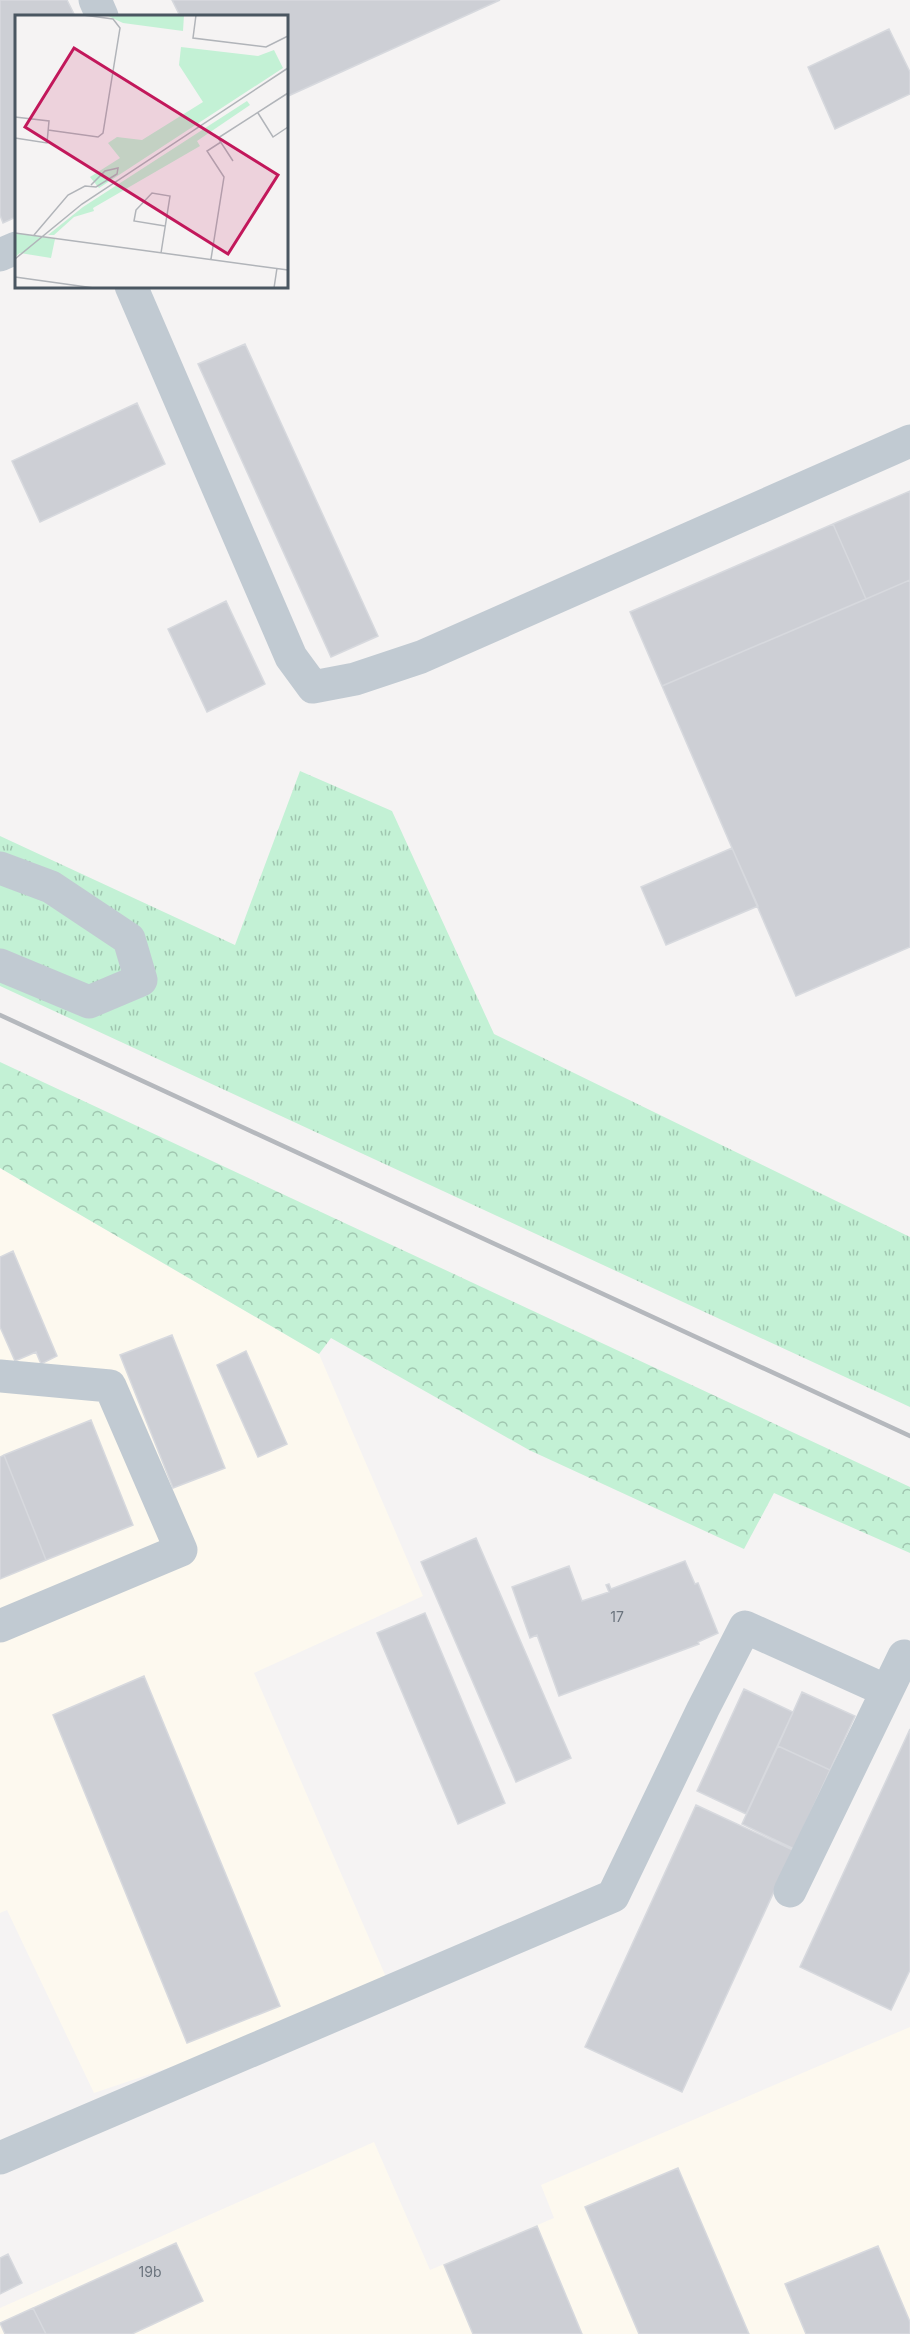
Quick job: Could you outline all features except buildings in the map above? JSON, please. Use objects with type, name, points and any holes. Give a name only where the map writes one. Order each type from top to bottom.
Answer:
[{"type":"lane","points":[[94,0],[102,15]]},
{"type":"lane","points":[[0,255],[15,248]]},
{"type":"lane","points":[[132,288],[291,657],[313,687],[355,679],[421,657],[910,441]]},
{"type":"lane","points":[[0,868],[51,886],[129,939],[141,980],[89,1002],[0,965]]},
{"type":"lane","points":[[0,1376],[110,1386],[181,1550],[0,1626]]},
{"type":"lane","points":[[0,2158],[613,1896],[703,1709],[746,1627],[887,1691]]},
{"type":"lane","points":[[790,1891],[904,1656],[910,1659]]},
{"type":"shaded area","points":[[0,1168],[319,1354],[423,1596],[254,1673],[386,1977],[177,2065],[94,2093],[7,1910],[0,1913]]},
{"type":"shaded area","points":[[910,2027],[910,2334],[0,2334],[0,2308],[374,2142],[430,2270],[554,2218],[541,2185]]},
{"type":"green space","points":[[300,771],[392,811],[494,1034],[910,1237],[910,1407],[0,986],[0,836],[235,945]]},
{"type":"green space","points":[[0,1062],[910,1487],[910,1553],[774,1493],[744,1549],[529,1450],[331,1338],[319,1354],[0,1168]]},
{"type":"railway","points":[[0,1015],[910,1436]]}]
